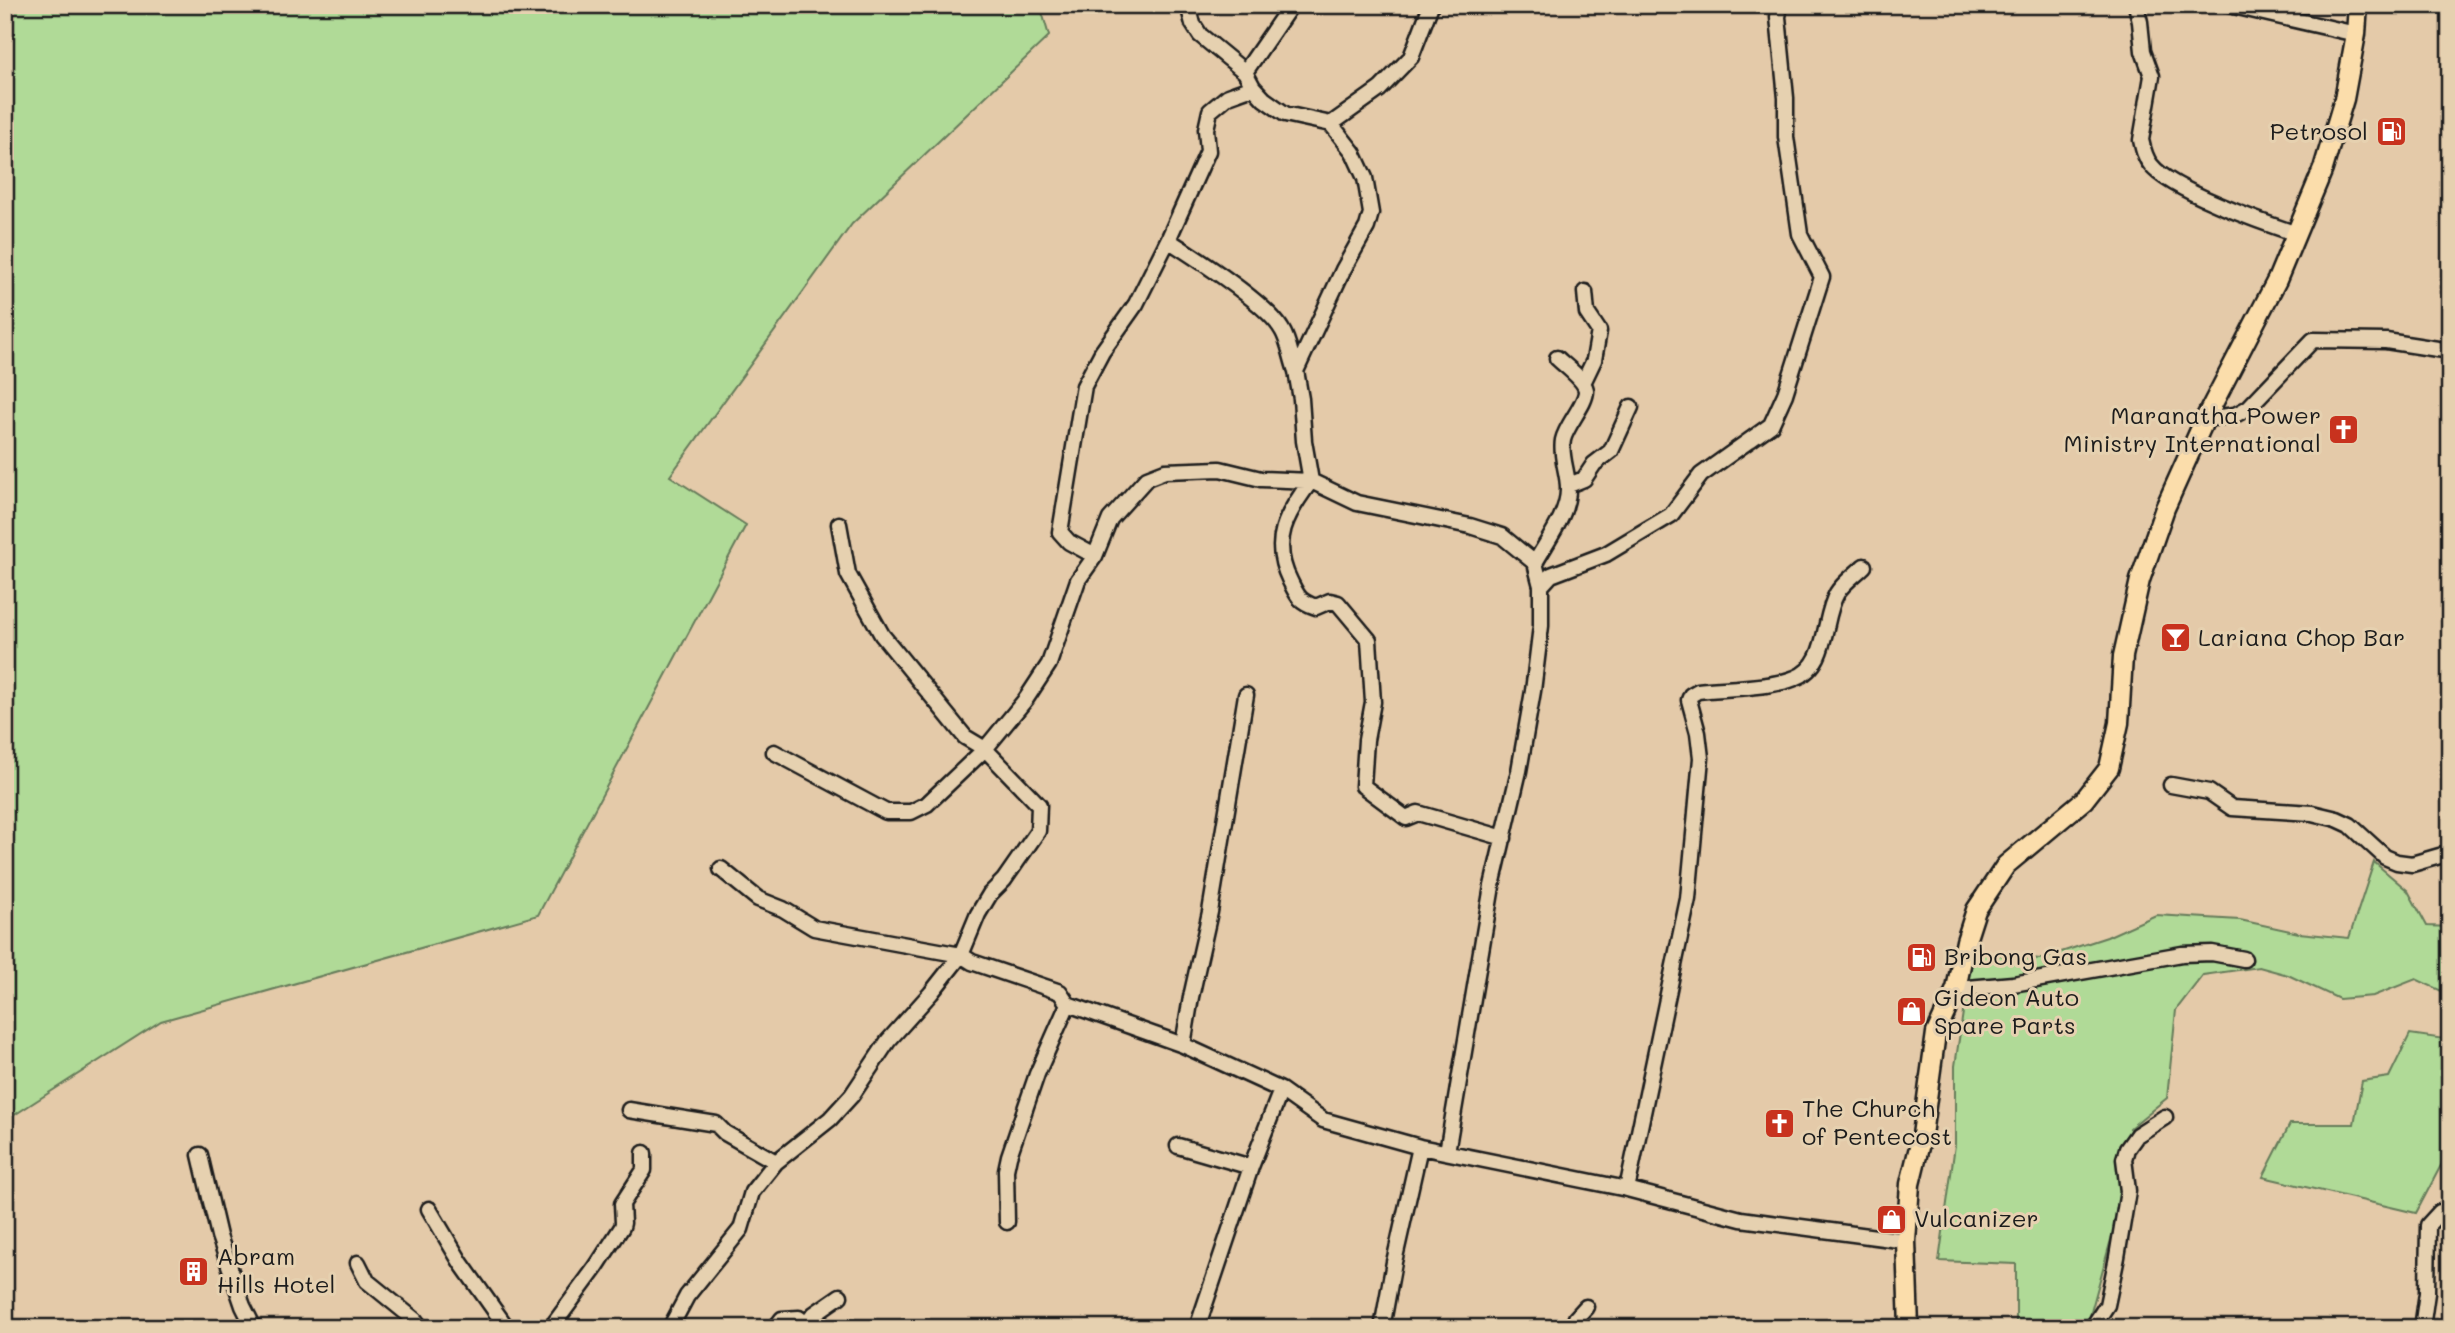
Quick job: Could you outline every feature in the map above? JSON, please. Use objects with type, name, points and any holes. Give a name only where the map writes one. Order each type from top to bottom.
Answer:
[{"type":"main road","points":[[1909,1328],[1906,1241],[1910,1184],[1922,1135],[1936,1033],[1956,989],[1976,910],[2006,865],[2084,800],[2109,768],[2119,723],[2123,656],[2140,580],[2165,508],[2205,419],[2277,281],[2297,234],[2333,137],[2344,99],[2356,34],[2358,5]]},
{"type":"street","points":[[1188,5],[1193,24],[1200,35],[1245,72],[1264,99],[1285,114],[1331,124],[1353,152],[1365,178],[1371,213],[1367,227],[1343,270],[1296,371]]},
{"type":"street","points":[[1245,72],[1291,5]]},
{"type":"street","points":[[1331,124],[1380,89],[1411,57],[1431,5]]},
{"type":"street","points":[[1541,586],[1551,575],[1606,554],[1671,515],[1701,475],[1771,425],[1785,394],[1822,277],[1800,234],[1786,137],[1786,98],[1778,17],[1780,5]]},
{"type":"street","points":[[2136,5],[2143,51],[2152,76],[2141,141],[2150,165],[2167,180],[2263,223],[2297,234]]},
{"type":"street","points":[[2229,5],[2356,34]]},
{"type":"street","points":[[1095,556],[1069,542],[1060,533],[1084,386],[1102,352],[1136,304],[1168,240],[1208,151],[1206,129],[1210,111],[1228,96],[1253,86]]},
{"type":"street","points":[[1168,240],[1248,296],[1284,332],[1296,371],[1311,481],[1291,508],[1283,528],[1283,568],[1295,595],[1316,607],[1330,601],[1339,603],[1369,640],[1373,702],[1366,740],[1363,786],[1406,818],[1419,813],[1504,838]]},
{"type":"street","points":[[1583,383],[1594,360],[1599,331],[1587,313],[1585,292]]},
{"type":"street","points":[[2205,419],[2235,415],[2248,408],[2313,340],[2385,341],[2444,350]]},
{"type":"street","points":[[1535,562],[1562,512],[1569,485],[1563,458],[1563,440],[1586,391],[1583,383],[1557,358]]},
{"type":"street","points":[[1569,485],[1584,479],[1594,464],[1611,451],[1631,407]]},
{"type":"street","points":[[774,752],[886,812],[911,812],[927,804],[985,749],[1026,699],[1049,664],[1078,580],[1095,556],[1110,519],[1137,488],[1158,472],[1220,469],[1261,479],[1311,481],[1357,503],[1470,526],[1502,536],[1535,562],[1541,586],[1541,626],[1534,691],[1492,886],[1447,1152]]},
{"type":"street","points":[[670,1328],[687,1296],[741,1229],[752,1192],[776,1161],[830,1119],[852,1095],[888,1041],[961,955],[978,914],[990,894],[1004,880],[1038,831],[1039,805],[985,749],[965,737],[882,635],[848,574],[839,524]]},
{"type":"street","points":[[1627,1189],[1688,900],[1701,758],[1698,733],[1689,700],[1691,695],[1698,691],[1776,682],[1807,672],[1817,659],[1837,593],[1864,566]]},
{"type":"street","points":[[1183,1045],[1210,912],[1246,695]]},
{"type":"street","points":[[2171,785],[2209,792],[2232,808],[2312,813],[2337,819],[2350,825],[2385,856],[2396,862],[2412,864],[2450,853]]},
{"type":"street","points":[[721,869],[758,899],[783,909],[814,928],[961,955],[972,962],[1060,992],[1068,1004],[1183,1045],[1281,1090],[1323,1120],[1420,1147],[1627,1189],[1741,1219],[1906,1241]]},
{"type":"street","points":[[1956,989],[2012,984],[2182,954],[2212,953],[2244,959]]},
{"type":"street","points":[[1007,1222],[1006,1170],[1009,1156],[1037,1074],[1068,1004]]},
{"type":"street","points":[[1197,1328],[1251,1167],[1281,1090]]},
{"type":"street","points":[[629,1110],[716,1124],[725,1133],[776,1161]]},
{"type":"street","points":[[2092,1328],[2108,1305],[2128,1191],[2124,1159],[2127,1149],[2137,1135],[2165,1117]]},
{"type":"street","points":[[1178,1146],[1251,1167]]},
{"type":"street","points":[[1382,1328],[1420,1147]]},
{"type":"street","points":[[551,1328],[622,1227],[622,1204],[644,1170],[644,1153]]},
{"type":"street","points":[[200,1155],[219,1236],[243,1306],[254,1328]]},
{"type":"street","points":[[429,1209],[461,1263],[507,1328]]},
{"type":"street","points":[[2421,1328],[2427,1293],[2428,1225],[2440,1212],[2450,1211]]},
{"type":"street","points":[[358,1263],[367,1281],[421,1328]]},
{"type":"street","points":[[775,1328],[782,1319],[799,1318],[806,1326],[814,1314],[840,1296]]},
{"type":"street","points":[[1572,1328],[1576,1318],[1586,1307]]},
{"type":"green space","points":[[5,5],[1040,5],[1049,36],[852,224],[670,476],[746,525],[538,915],[161,1021],[5,1121]]},
{"type":"green space","points":[[2374,862],[2408,891],[2427,926],[2450,927],[2450,995],[2416,979],[2373,996],[2339,999],[2288,975],[2259,967],[2203,975],[2176,1010],[2167,1098],[2130,1128],[2123,1196],[2088,1323],[2016,1327],[2016,1264],[1939,1261],[1955,1145],[1955,1066],[1972,952],[2040,959],[2107,937],[2156,915],[2240,920],[2299,933],[2349,938]]},
{"type":"green space","points":[[2450,1020],[2450,1152],[2416,1213],[2263,1177],[2290,1124],[2354,1124],[2362,1081],[2389,1077],[2410,1034],[2444,1039]]},
{"type":"place","name":"Petrosol","points":[[2391,132]]},
{"type":"place","name":"Maranatha Power Ministry International","points":[[2344,430]]},
{"type":"place","name":"Lariana Chop Bar","points":[[2175,638]]},
{"type":"place","name":"Bribong Gas","points":[[1921,957]]},
{"type":"place","name":"Gideon Auto Spare Parts","points":[[1911,1012]]},
{"type":"place","name":"The Church of Pentecost","points":[[1779,1123]]},
{"type":"place","name":"Vulcanizer","points":[[1891,1219]]},
{"type":"place","name":"Abram Hills Hotel","points":[[194,1271]]}]
